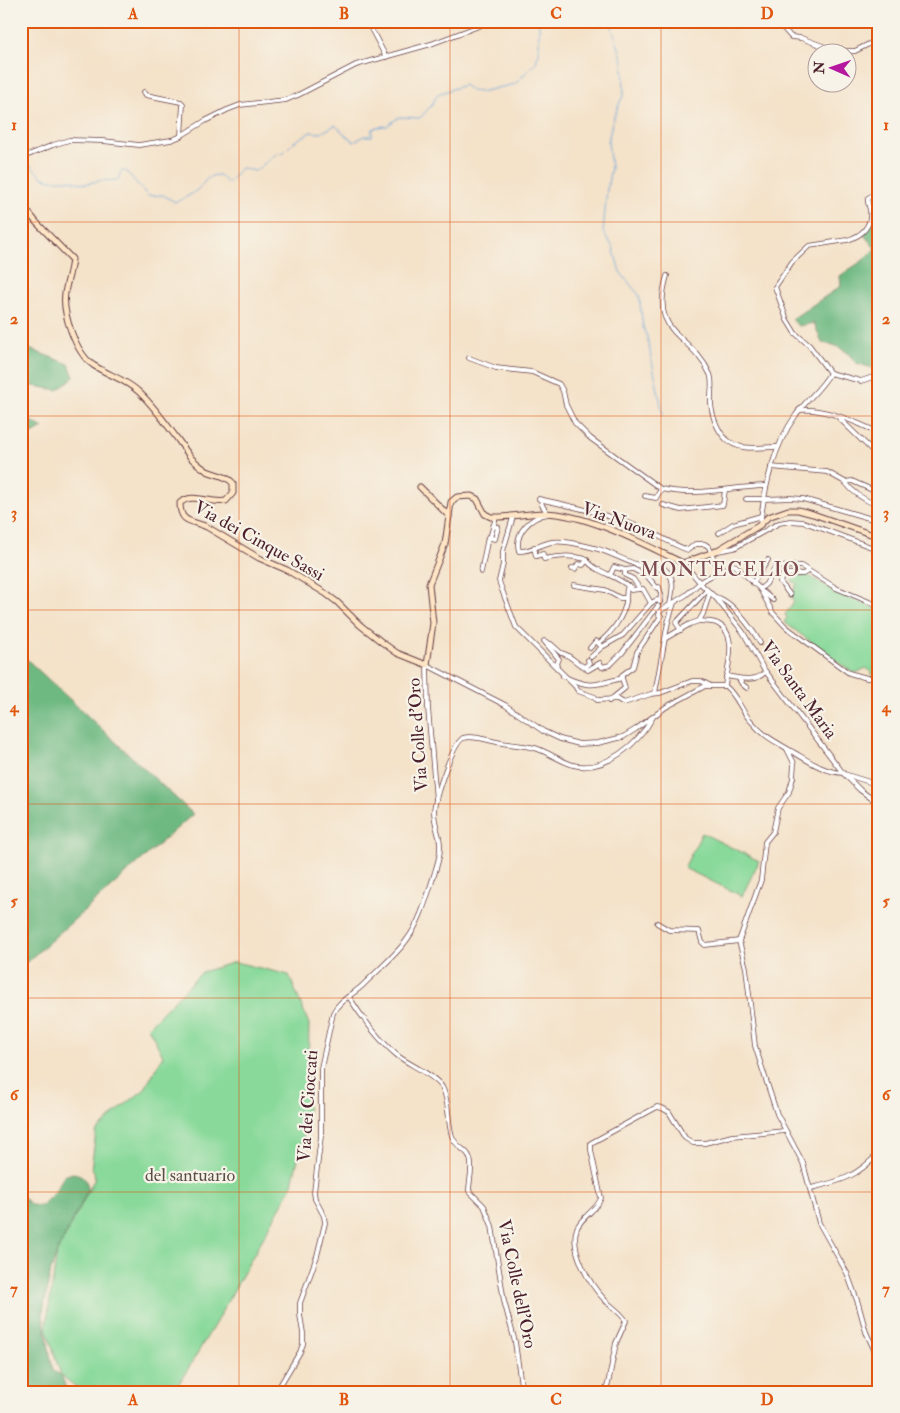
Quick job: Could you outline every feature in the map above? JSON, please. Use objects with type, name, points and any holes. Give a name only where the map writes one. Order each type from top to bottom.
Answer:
[{"type":"street","points":[[367,21],[386,57]]},
{"type":"street","points":[[21,158],[69,140],[103,141],[139,146],[171,140],[205,121],[240,105],[286,100],[356,65],[431,44],[488,21]]},
{"type":"street","points":[[782,21],[783,28],[791,37],[801,38],[831,49],[855,51],[868,44],[879,46]]},
{"type":"street","points":[[144,92],[146,95],[155,98],[181,102],[183,104],[181,136]]},
{"type":"street","points":[[879,162],[877,170],[879,174]]},
{"type":"street","points":[[879,191],[868,198],[870,220],[865,230],[854,238],[809,246],[792,262],[775,287],[787,320],[796,334],[809,345],[830,373],[861,381],[879,375]]},
{"type":"street","name":"Via dei Cinque Sassi","points":[[21,204],[72,259],[65,303],[73,334],[82,354],[91,364],[118,377],[140,392],[191,458],[208,471],[226,477],[233,483],[233,493],[226,501],[208,502],[190,498],[185,499],[180,503],[183,517],[190,522],[207,527],[259,558],[287,570],[325,593],[360,625],[397,652],[427,664]]},
{"type":"street","points":[[667,276],[662,292],[663,310],[671,329],[693,349],[710,373],[712,381],[710,400],[720,431],[731,442],[744,447],[778,447]]},
{"type":"street","points":[[469,358],[496,368],[532,372],[559,384],[575,423],[590,438],[661,489],[693,493],[765,486]]},
{"type":"street","points":[[760,524],[765,486],[778,447],[788,426],[799,410],[830,373]]},
{"type":"street","points":[[799,410],[820,410],[879,433]]},
{"type":"street","points":[[837,416],[879,458]]},
{"type":"street","points":[[871,451],[879,452]]},
{"type":"street","points":[[771,467],[827,472],[845,482],[850,489],[868,502],[879,506]]},
{"type":"street","points":[[845,482],[852,482],[879,493]]},
{"type":"street","points":[[420,487],[449,516]]},
{"type":"street","points":[[645,496],[656,498],[661,489]]},
{"type":"street","points":[[663,505],[681,510],[722,505],[725,490]]},
{"type":"street","points":[[481,572],[488,537],[490,538],[496,517],[485,514],[475,498],[464,495],[457,496],[452,500],[450,506],[445,544],[429,584],[433,624],[427,664],[504,705],[543,731],[568,741],[589,744],[608,742],[623,737],[666,707],[709,686],[725,686],[730,690],[743,711],[759,730],[772,741],[814,764],[879,785]]},
{"type":"street","points":[[746,499],[803,499],[879,521]]},
{"type":"street","points":[[670,605],[673,589],[671,574],[663,568],[658,570],[645,567],[598,549],[562,541],[519,551],[519,539],[524,527],[534,519],[548,514],[540,500],[613,517],[688,550],[695,544],[705,544],[714,552],[719,572]]},
{"type":"street","points":[[714,552],[768,518],[780,512],[798,510],[879,537]]},
{"type":"street","name":"Via Nuova","points":[[496,517],[548,514],[580,520],[640,541],[683,563]]},
{"type":"street","points":[[719,533],[738,522],[761,516]]},
{"type":"street","points":[[513,517],[503,551],[503,564],[499,582],[516,627],[580,693],[595,697],[597,700],[617,700],[624,703],[694,681],[704,682],[709,686]]},
{"type":"street","points":[[683,563],[714,552],[732,549],[779,523],[790,521],[804,522],[879,550]]},
{"type":"street","points":[[534,547],[536,556],[542,554],[544,559],[572,555],[587,560],[588,563],[594,565],[597,569],[620,578],[632,590],[640,589]]},
{"type":"street","points":[[572,568],[575,569],[578,564],[583,565],[587,560]]},
{"type":"street","points":[[753,583],[768,560]]},
{"type":"street","name":"Via Santa Maria","points":[[683,563],[715,597],[743,632],[765,672],[843,773],[860,790],[879,804]]},
{"type":"street","points":[[622,678],[590,686],[578,684],[562,674],[556,666],[559,659],[544,641],[587,668],[600,663],[602,667],[610,665],[622,654],[659,606],[670,605],[691,591],[701,581],[733,565],[773,600]]},
{"type":"street","points":[[761,590],[775,568],[800,566],[836,588],[879,606]]},
{"type":"street","points":[[609,701],[610,698],[625,688],[622,675],[633,667],[637,652],[659,618],[662,594],[648,577],[633,569],[625,570],[614,567],[610,575]]},
{"type":"street","points":[[775,568],[776,574],[782,576],[783,574],[803,574],[808,571]]},
{"type":"street","points":[[625,570],[625,575],[632,579],[640,589],[643,589],[651,603]]},
{"type":"street","points":[[782,576],[780,582],[790,595]]},
{"type":"street","points":[[574,585],[605,590],[615,596],[626,598]]},
{"type":"street","points":[[587,668],[590,658],[615,626],[626,604],[626,590],[628,586]]},
{"type":"street","points":[[699,621],[703,614],[706,589]]},
{"type":"street","points":[[668,622],[676,623],[706,589]]},
{"type":"street","points":[[761,590],[773,613],[786,626],[849,673],[867,678],[879,677]]},
{"type":"street","points":[[715,597],[721,599],[734,609],[752,629],[760,643]]},
{"type":"street","points":[[600,645],[623,635],[651,603],[657,600],[659,606]]},
{"type":"street","points":[[654,693],[668,622],[675,602]]},
{"type":"street","points":[[666,638],[699,621],[719,624],[730,635],[729,662],[725,686]]},
{"type":"street","points":[[633,623],[641,629]]},
{"type":"street","points":[[676,623],[681,630]]},
{"type":"street","points":[[590,648],[596,641],[600,645]]},
{"type":"street","name":"Via Colle d'Oro","points":[[427,664],[428,708],[436,804]]},
{"type":"street","points":[[726,676],[739,678],[758,677],[765,672]]},
{"type":"street","points":[[739,678],[743,686],[747,688]]},
{"type":"street","name":"Via dei Cioccati","points":[[276,1392],[300,1352],[303,1342],[300,1303],[317,1256],[325,1221],[315,1199],[314,1192],[321,1136],[322,1064],[333,1011],[402,946],[416,925],[440,855],[440,843],[434,818],[436,804],[452,753],[457,744],[463,738],[471,737],[534,748],[570,764],[589,766],[610,759],[623,751],[644,730],[653,717]]},
{"type":"street","points":[[787,749],[794,765],[794,778],[789,792],[779,806],[773,832],[764,842],[761,880],[739,940],[746,966],[756,1048],[777,1114],[802,1161],[811,1188],[818,1222],[846,1271],[858,1303],[865,1330],[879,1360]]},
{"type":"street","points":[[657,923],[669,930],[699,931],[702,942],[705,945],[739,940]]},
{"type":"street","name":"Via Colle dell'Oro","points":[[349,997],[366,1023],[391,1050],[436,1081],[443,1090],[453,1138],[470,1159],[469,1191],[485,1208],[492,1226],[504,1301],[515,1342],[522,1392]]},
{"type":"street","points":[[605,1392],[609,1382],[617,1341],[626,1321],[594,1288],[586,1274],[578,1251],[576,1238],[578,1228],[601,1198],[591,1143],[657,1107],[668,1112],[685,1138],[693,1143],[705,1143],[732,1136],[785,1131]]},
{"type":"street","points":[[811,1188],[850,1177],[866,1167],[879,1153]]},
{"type":"green space","points":[[872,223],[879,223],[879,370],[856,363],[847,352],[834,345],[822,343],[814,323],[798,326],[792,319],[841,286],[840,276],[871,253],[875,248],[864,235]]},
{"type":"green space","points":[[21,346],[69,364],[74,377],[58,390],[27,385],[21,389]]},
{"type":"green space","points":[[21,415],[43,428],[21,440]]},
{"type":"green space","points":[[806,574],[834,591],[879,610],[879,674],[872,675],[866,668],[856,673],[852,672],[784,622],[787,618],[785,614],[794,600],[790,597],[797,584],[792,581],[795,576]]},
{"type":"green space","points":[[21,654],[193,814],[21,967]]},
{"type":"green space","points":[[702,833],[759,861],[742,896],[684,868]]},
{"type":"green space","name":"del santuario","points":[[235,962],[289,975],[309,1024],[307,1122],[291,1188],[216,1322],[174,1392],[82,1392],[61,1375],[46,1328],[57,1252],[95,1178],[94,1172],[91,1169],[96,1132],[122,1107],[144,1090],[163,1056],[148,1027],[202,972]]},
{"type":"green space","points":[[73,1173],[84,1178],[88,1190],[57,1252],[51,1270],[43,1316],[53,1371],[61,1375],[68,1392],[21,1392],[21,1196],[31,1205],[41,1206],[55,1192],[64,1176]]},
{"type":"waterway","points":[[21,177],[25,172],[25,163],[30,165],[42,177],[50,180],[69,180],[86,184],[97,181],[116,180],[119,178],[121,171],[126,171],[148,196],[163,195],[175,202],[195,192],[211,176],[219,175],[228,183],[241,168],[255,171],[279,152],[282,154],[294,142],[311,132],[321,133],[335,125],[354,142],[364,136],[372,136],[372,130],[377,127],[387,126],[399,117],[420,118],[431,106],[438,94],[464,85],[472,91],[480,92],[515,84],[536,62],[539,53],[540,21]]},
{"type":"waterway","points":[[610,21],[623,61],[624,94],[612,122],[608,142],[611,168],[603,232],[613,247],[620,272],[639,295],[643,327],[647,337],[663,415]]},
{"type":"district","name":"MONTECELIO","points":[[720,569]]}]
